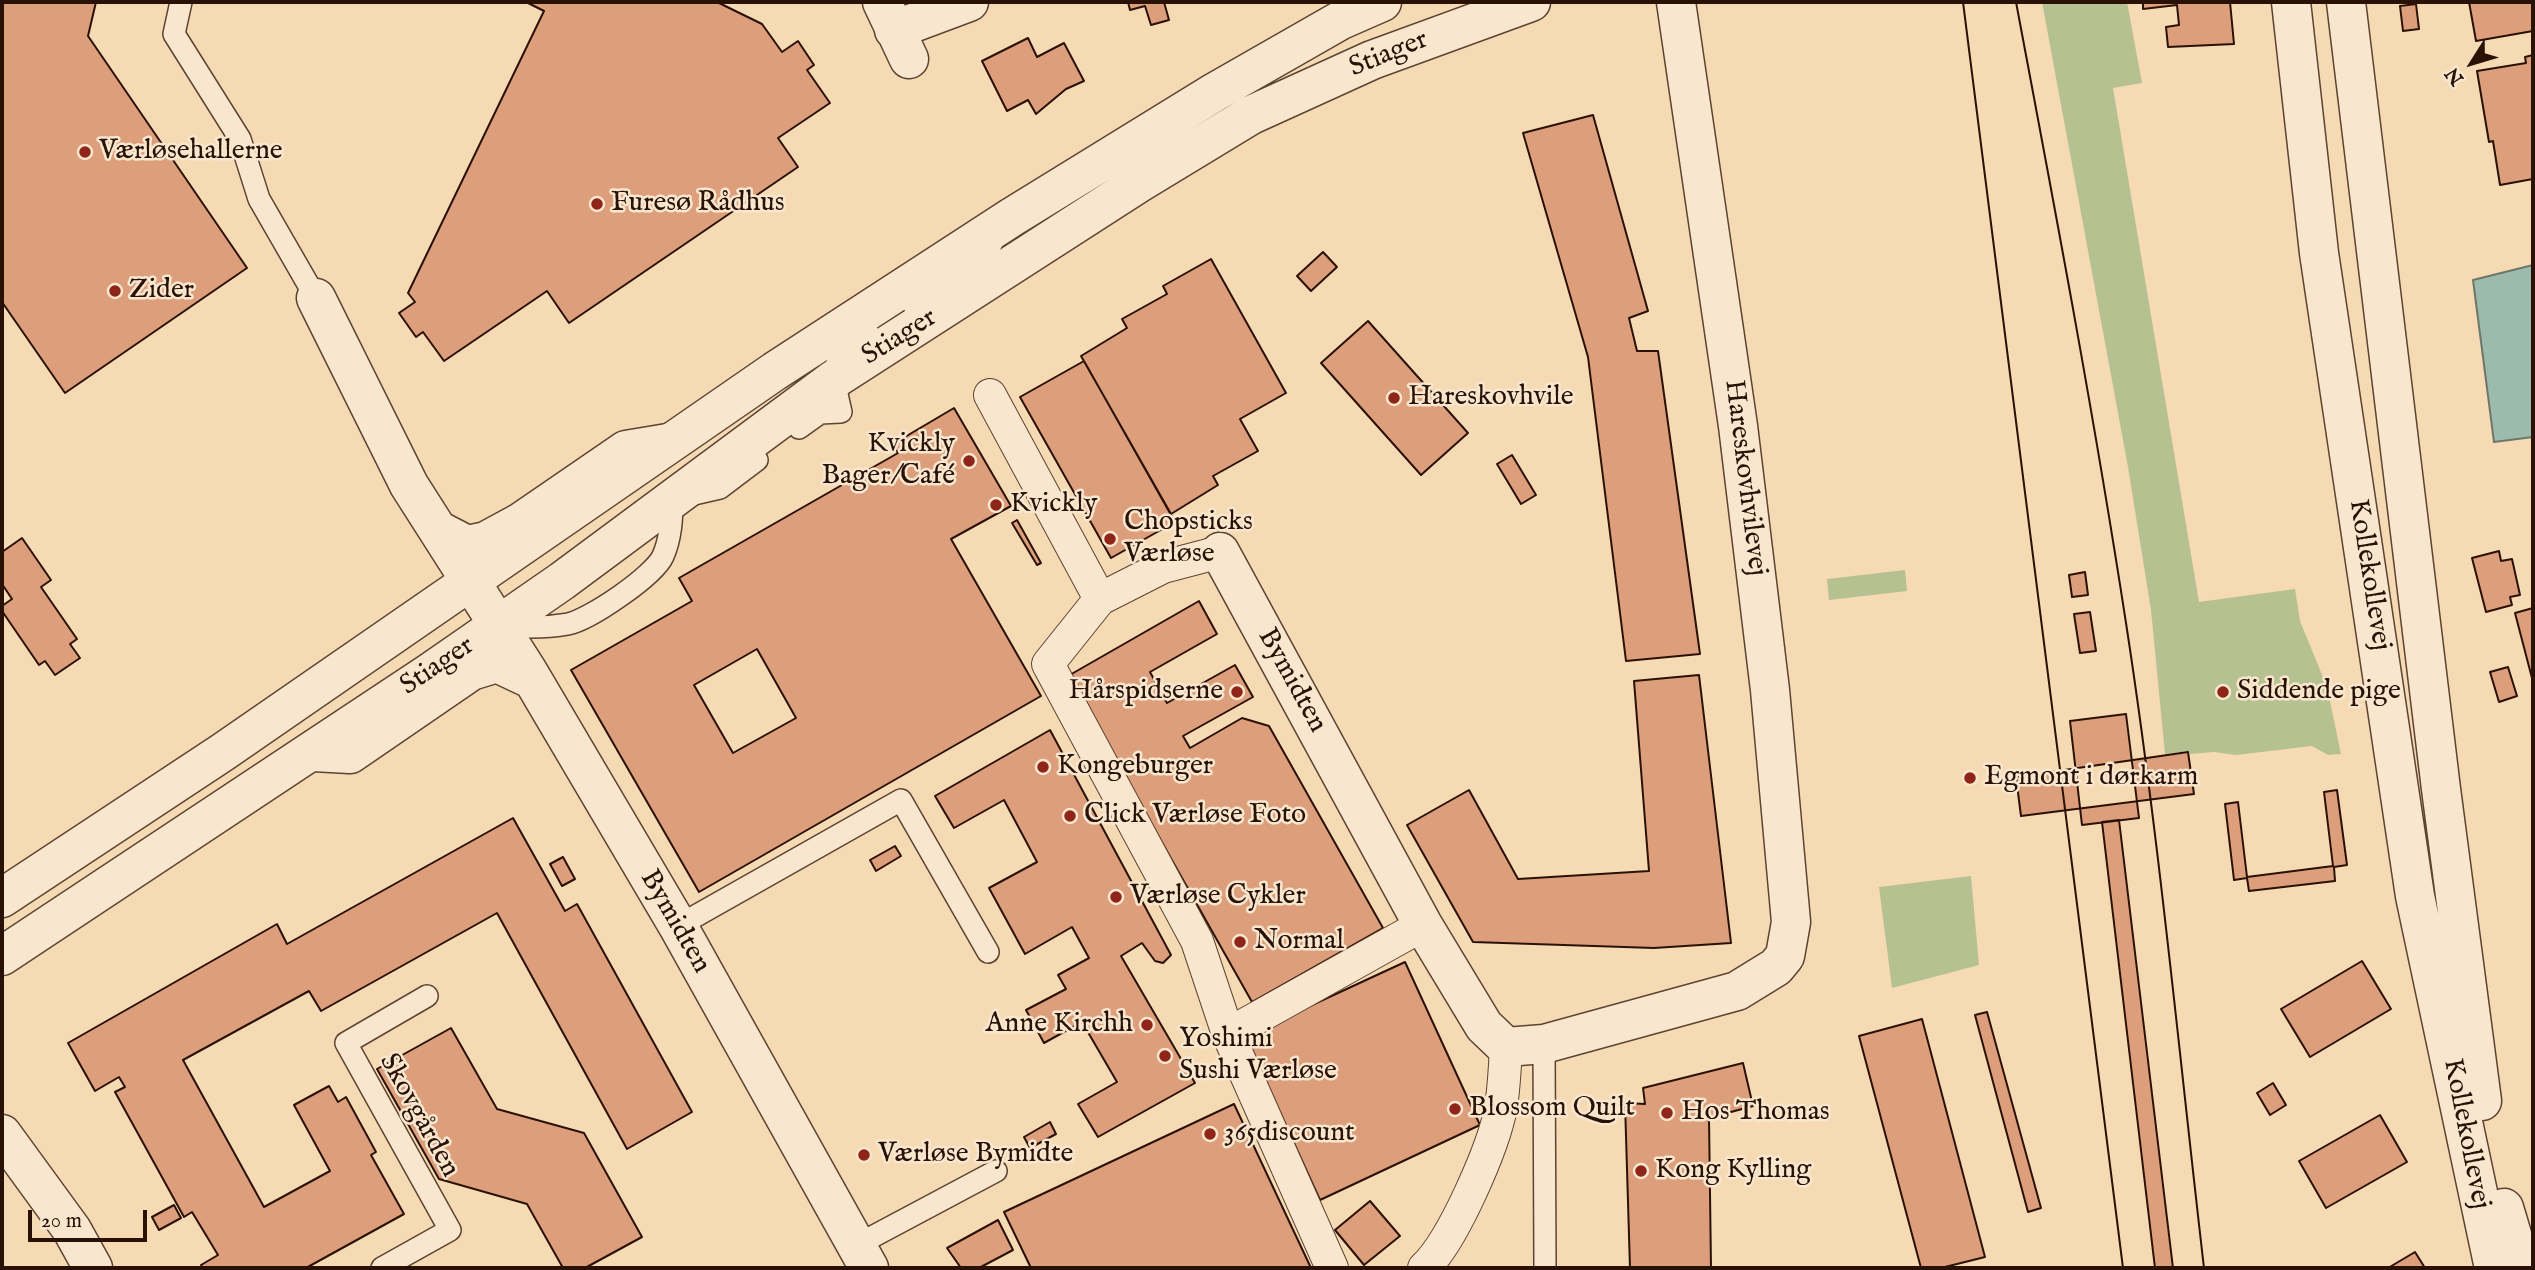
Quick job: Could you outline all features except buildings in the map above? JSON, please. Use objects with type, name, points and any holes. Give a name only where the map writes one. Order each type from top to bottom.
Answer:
[{"type":"street","points":[[895,30],[970,2]]},
{"type":"street","name":"Stiager","points":[[2,898],[223,752],[668,443],[1012,217],[1226,86],[1341,20],[1381,2]]},
{"type":"street","name":"Stiager","points":[[2,956],[313,752],[499,625],[672,499],[837,396],[1139,183],[1251,115],[1372,60],[1531,2]]},
{"type":"street","name":"Hareskovhvilevej","points":[[1544,1044],[1737,991],[1760,980],[1784,956],[1791,922],[1766,655],[1738,426],[1676,2]]},
{"type":"street","name":"Kollekollevej","points":[[2291,2],[2319,253],[2415,896],[2494,1268]]},
{"type":"street","name":"Kollekollevej","points":[[2346,2],[2441,789],[2481,1092],[2493,1163],[2522,1268]]},
{"type":"street","points":[[316,298],[409,485],[470,580]]},
{"type":"street","points":[[990,395],[1100,599]]},
{"type":"street","name":"Stiager","points":[[440,531],[467,545],[486,541],[521,522],[626,450],[668,443]]},
{"type":"street","name":"Bymidten","points":[[1332,1268],[1228,1034],[1198,941],[1048,664],[1100,599],[1163,567],[1220,552],[1423,925],[1484,1026],[1506,1047]]},
{"type":"street","name":"Bymidten","points":[[470,580],[533,680],[678,926],[863,1257]]},
{"type":"street","name":"Stiager","points":[[313,752],[350,754],[471,671],[497,663],[533,680]]},
{"type":"street","points":[[1228,1034],[1423,925]]},
{"type":"street","points":[[1424,1268],[1461,1211],[1479,1171],[1500,1109],[1506,1047],[1544,1044]]},
{"type":"street","points":[[2,1134],[72,1230],[93,1268]]},
{"type":"lane","points":[[181,2],[174,34],[240,139],[259,199],[316,298]]},
{"type":"lane","points":[[837,396],[835,363],[845,348],[974,265],[1012,217]]},
{"type":"lane","points":[[678,926],[901,800],[988,952]]},
{"type":"lane","name":"Skovgården","points":[[382,1268],[450,1230],[346,1043],[428,996]]},
{"type":"lane","points":[[1544,1044],[1545,1268]]},
{"type":"lane","points":[[863,1257],[996,1171]]},
{"type":"green space","points":[[2042,2],[2127,2],[2142,83],[2113,88],[2199,602],[2295,589],[2300,621],[2327,687],[2341,754],[2328,755],[2312,746],[2236,755],[2214,752],[2190,754],[2189,751],[2165,754],[2151,610],[2128,467]]},
{"type":"green space","points":[[1905,570],[1907,591],[1829,600],[1827,579]]},
{"type":"green space","points":[[1971,876],[1979,965],[1892,988],[1879,887]]},
{"type":"shaded area","points":[[2533,265],[2533,437],[2494,442],[2473,280]]},
{"type":"tram line","points":[[1963,2],[2123,1268]]},
{"type":"tram line","points":[[2016,2],[2114,545],[2138,703],[2159,864],[2204,1268]]},
{"type":"place","name":"Værløsehallerne","points":[[85,152]]},
{"type":"place","name":"Furesø Rådhus","points":[[597,204]]},
{"type":"place","name":"Zider","points":[[115,291]]},
{"type":"place","name":"Hareskovhvile","points":[[1394,398]]},
{"type":"place","name":"Kvickly Bager/Café","points":[[969,461]]},
{"type":"place","name":"Kvickly","points":[[996,505]]},
{"type":"place","name":"Chopsticks Værløse","points":[[1110,539]]},
{"type":"place","name":"Hårspidserne","points":[[1237,692]]},
{"type":"place","name":"Siddende pige","points":[[2223,692]]},
{"type":"place","name":"Kongeburger","points":[[1043,767]]},
{"type":"place","name":"Egmont i dørkarm","points":[[1970,778]]},
{"type":"place","name":"Click Værløse Foto","points":[[1070,816]]},
{"type":"place","name":"Værløse Cykler","points":[[1116,897]]},
{"type":"place","name":"Normal","points":[[1240,942]]},
{"type":"place","name":"Anne Kirchh","points":[[1147,1025]]},
{"type":"place","name":"Yoshimi Sushi Værløse","points":[[1165,1056]]},
{"type":"place","name":"Blossom Quilt","points":[[1455,1109]]},
{"type":"place","name":"Hos Thomas","points":[[1667,1113]]},
{"type":"place","name":"365discount","points":[[1210,1134]]},
{"type":"place","name":"Værløse Bymidte","points":[[864,1155]]},
{"type":"place","name":"Kong Kylling","points":[[1641,1171]]}]
